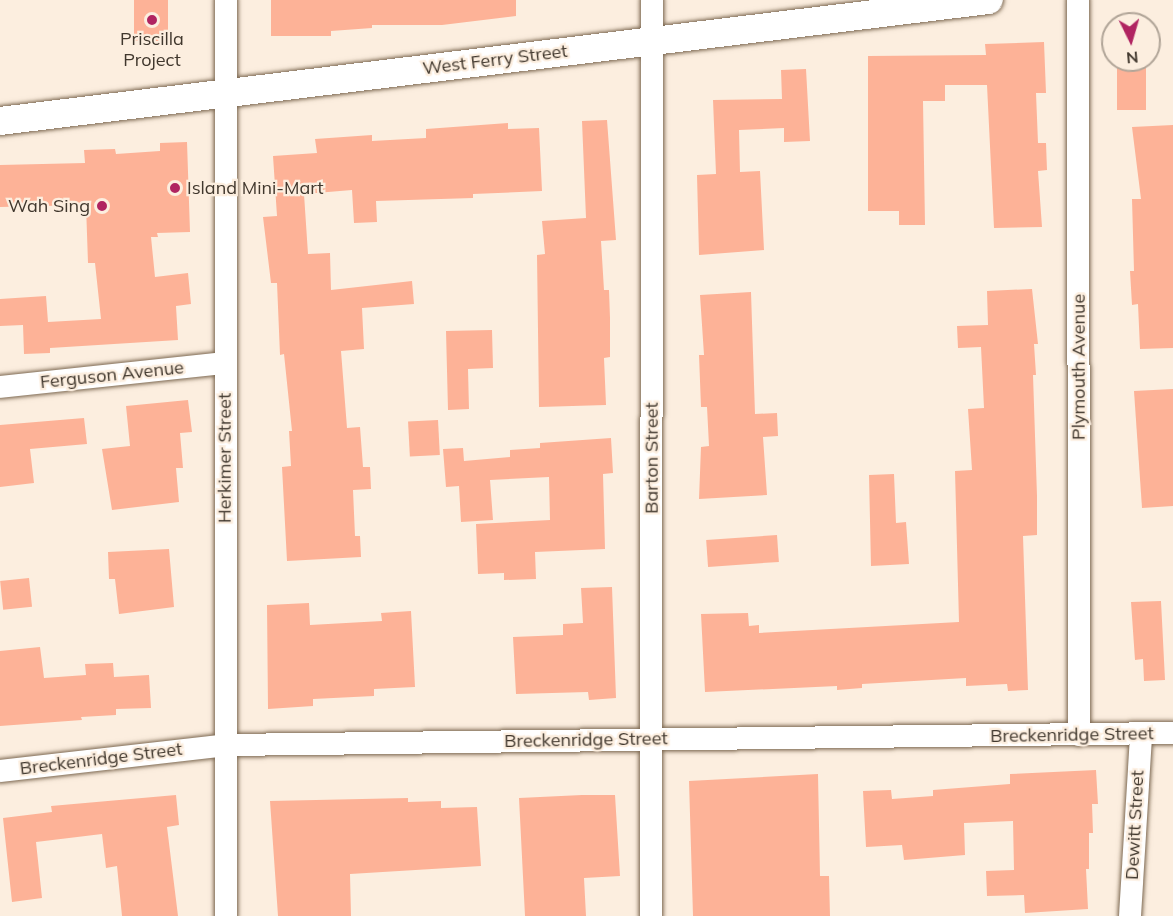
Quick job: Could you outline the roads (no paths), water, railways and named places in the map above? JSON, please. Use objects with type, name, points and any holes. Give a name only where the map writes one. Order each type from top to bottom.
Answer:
[{"type":"street","name":"Herkimer Street","points":[[226,0],[224,363],[226,916]]},
{"type":"street","name":"Barton Street","points":[[651,916],[652,0]]},
{"type":"street","name":"West Ferry Street","points":[[0,121],[989,0]]},
{"type":"street","name":"Plymouth Avenue","points":[[1078,0],[1079,735]]},
{"type":"street","name":"Ferguson Avenue","points":[[0,387],[224,363]]},
{"type":"street","name":"Dewitt Street","points":[[1130,916],[1141,734]]},
{"type":"street","name":"Breckenridge Street","points":[[0,771],[227,745],[1173,734]]},
{"type":"place","name":"Priscilla Project","points":[[152,20]]},
{"type":"place","name":"Island Mini-Mart","points":[[175,188]]},
{"type":"place","name":"Wah Sing","points":[[102,206]]}]
